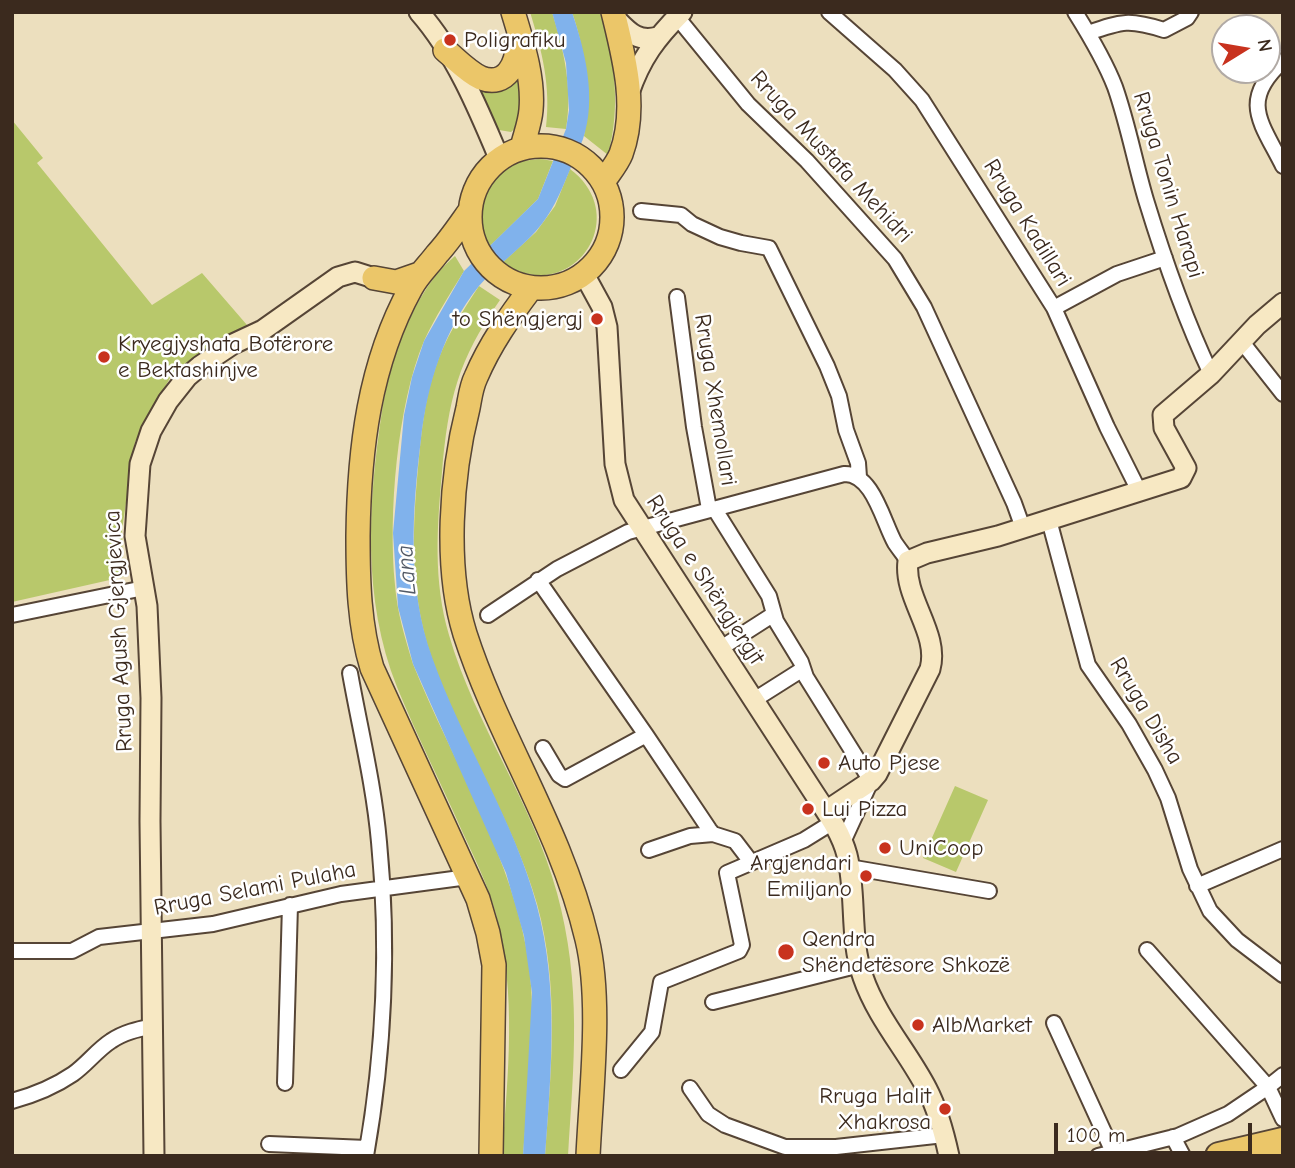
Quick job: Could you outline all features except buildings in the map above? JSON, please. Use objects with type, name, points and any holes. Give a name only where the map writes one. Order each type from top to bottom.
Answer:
[{"type":"highway","points":[[1219,1156],[1283,1141]]},
{"type":"main road","points":[[419,12],[469,92],[499,158]]},
{"type":"main road","points":[[613,15],[635,37],[644,40],[658,37]]},
{"type":"main road","points":[[603,182],[621,153],[628,112],[629,93],[625,63],[613,15]]},
{"type":"main road","points":[[629,93],[638,66],[658,37],[680,15]]},
{"type":"main road","points":[[445,50],[483,79],[503,77],[516,60],[514,17]]},
{"type":"main road","points":[[514,17],[531,94],[532,146]]},
{"type":"main road","points":[[469,212],[473,239],[486,263],[506,279],[531,288],[550,288],[584,274],[602,254],[611,232],[612,215],[610,198],[603,182],[589,164],[562,148],[532,146],[499,158],[476,187],[469,212],[419,274],[397,318],[368,406],[359,475],[358,584],[362,624],[372,668],[478,899],[488,933],[494,965],[491,1156]]},
{"type":"main road","name":"Rruga Agush Gjergjevica","points":[[154,1156],[152,698],[144,588],[135,536],[140,464],[151,431],[178,388],[200,366],[233,344],[263,330],[338,277],[355,272],[374,278]]},
{"type":"main road","points":[[374,278],[396,282],[419,274]]},
{"type":"main road","name":"Rruga e Shëngjergjt","points":[[584,274],[602,307],[607,327],[615,464],[627,507],[754,699],[843,842],[849,867],[860,965],[868,988],[928,1090],[949,1156]]},
{"type":"main road","points":[[374,278],[388,298],[397,318]]},
{"type":"main road","points":[[531,288],[493,341],[474,380],[463,428],[456,483],[453,550],[464,632],[494,707],[561,853],[576,895],[588,942],[593,991],[588,1156]]},
{"type":"main road","points":[[829,817],[871,782],[881,767],[933,660],[930,643],[908,579],[908,561],[927,553],[1023,528],[1177,480],[1184,475],[1185,464],[1164,428],[1162,419],[1167,410],[1212,374],[1242,342],[1279,313]]},
{"type":"street","name":"Rruga Kadillari","points":[[829,12],[895,70],[922,100],[1054,308],[1107,428],[1139,491]]},
{"type":"street","name":"Rruga Tonin Harapi","points":[[1075,12],[1115,89],[1165,258],[1212,374]]},
{"type":"street","points":[[1088,33],[1114,24],[1139,21],[1164,30],[1187,18],[1191,12]]},
{"type":"street","name":"Rruga Mustafa Mehidri","points":[[680,15],[748,104],[807,161],[895,259],[924,307],[1009,491],[1023,528]]},
{"type":"street","points":[[1283,61],[1261,88],[1256,108],[1283,166]]},
{"type":"street","points":[[641,211],[681,215],[692,224],[720,237],[769,248],[839,396],[846,430],[858,463],[859,477],[867,485],[895,543],[908,561]]},
{"type":"street","points":[[1054,308],[1117,274],[1165,258]]},
{"type":"street","name":"Rruga Xhemollari","points":[[677,298],[694,427],[711,509]]},
{"type":"street","points":[[1242,342],[1283,394]]},
{"type":"street","name":"Rruga Xhemollari","points":[[488,615],[538,580],[579,556],[640,528],[844,474],[859,477]]},
{"type":"street","points":[[711,509],[769,596],[774,614],[803,669],[871,782],[843,842]]},
{"type":"street","name":"Rruga Disha","points":[[1049,520],[1088,665],[1129,724],[1156,770],[1197,886],[1222,927],[1283,975]]},
{"type":"street","points":[[538,580],[713,834]]},
{"type":"street","points":[[12,615],[144,588]]},
{"type":"street","points":[[720,648],[774,614]]},
{"type":"street","points":[[754,699],[803,669]]},
{"type":"street","points":[[269,1144],[367,1152],[383,1010],[382,888],[373,795],[350,673]]},
{"type":"street","points":[[543,748],[559,775],[565,779],[646,735]]},
{"type":"street","points":[[621,1070],[652,1032],[656,1022],[661,982],[739,951],[742,945],[727,873],[804,840],[829,817]]},
{"type":"street","points":[[649,850],[690,836],[713,834],[735,841],[751,862]]},
{"type":"street","points":[[1197,886],[1283,849]]},
{"type":"street","points":[[849,867],[989,891]]},
{"type":"street","name":"Rruga Selami Pulaha","points":[[12,951],[72,951],[99,937],[214,924],[341,894],[468,877]]},
{"type":"street","points":[[285,1083],[290,905]]},
{"type":"street","points":[[1147,950],[1268,1087],[1283,1119]]},
{"type":"street","points":[[713,1002],[860,965]]},
{"type":"street","points":[[1054,1023],[1113,1152]]},
{"type":"street","points":[[12,1101],[34,1095],[57,1084],[88,1063],[119,1036],[153,1026]]},
{"type":"street","points":[[1098,1156],[1173,1137],[1228,1114],[1283,1075]]},
{"type":"street","points":[[690,1088],[708,1114],[725,1125],[785,1147],[849,1146],[944,1135]]},
{"type":"street","points":[[1173,1137],[1183,1156]]},
{"type":"green space","points":[[530,12],[552,12],[566,70],[566,129],[546,127],[544,69]]},
{"type":"green space","points":[[572,12],[600,12],[605,30],[613,65],[615,101],[608,155],[584,136],[586,73]]},
{"type":"green space","points":[[519,70],[519,125],[511,132],[499,130],[471,78]]},
{"type":"green space","name":"Kryegjyshata Botërore e Bektashinjve","points":[[12,120],[43,158],[37,163],[152,305],[202,273],[247,325],[224,337],[170,378],[135,442],[122,530],[123,577],[12,602]]},
{"type":"green space","points":[[541,159],[553,161],[538,199],[488,248],[480,225],[482,200],[486,189],[502,170],[513,164]]},
{"type":"green space","points":[[570,169],[588,189],[596,210],[595,232],[586,251],[571,266],[551,274],[528,274],[502,263],[536,232],[555,206]]},
{"type":"green space","points":[[455,256],[464,271],[424,341],[407,396],[401,428],[394,494],[395,585],[399,615],[413,664],[496,850],[522,926],[529,965],[532,1013],[523,1156],[502,1156],[509,1005],[503,945],[496,914],[481,872],[397,687],[378,619],[373,585],[371,516],[377,446],[391,370],[416,306],[440,270]]},
{"type":"green space","points":[[479,286],[500,300],[474,342],[452,402],[444,446],[439,513],[440,594],[460,668],[473,701],[534,827],[547,860],[565,927],[574,1024],[568,1156],[545,1156],[552,1029],[549,966],[537,904],[514,840],[456,718],[431,656],[416,586],[416,492],[428,393],[443,347]]},
{"type":"green space","points":[[955,786],[988,800],[956,872],[923,858]]},
{"type":"water","name":"Lana","points":[[552,12],[572,12],[581,43],[589,91],[583,139],[547,217],[479,286],[456,320],[447,339],[433,378],[424,419],[414,522],[418,604],[432,657],[444,689],[515,842],[537,906],[544,937],[552,1030],[545,1156],[523,1156],[532,993],[524,936],[506,873],[413,664],[398,607],[393,533],[404,415],[412,377],[424,341],[464,271],[538,199],[566,129],[569,110],[566,63]]},
{"type":"place","name":"Poligrafiku","points":[[450,40]]},
{"type":"place","name":"to Shëngjergj","points":[[597,319]]},
{"type":"place","name":"Kryegjyshata Botërore e Bektashinjve","points":[[104,357]]},
{"type":"place","name":"Auto Pjese","points":[[824,763]]},
{"type":"place","name":"Lui Pizza","points":[[808,809]]},
{"type":"place","name":"UniCoop","points":[[885,848]]},
{"type":"place","name":"Argjendari Emiljano","points":[[866,876]]},
{"type":"place","name":"Qendra Shëndetësore Shkozë","points":[[786,952]]},
{"type":"place","name":"AlbMarket","points":[[918,1025]]},
{"type":"place","name":"Rruga Halit Xhakrosa","points":[[945,1109]]}]
